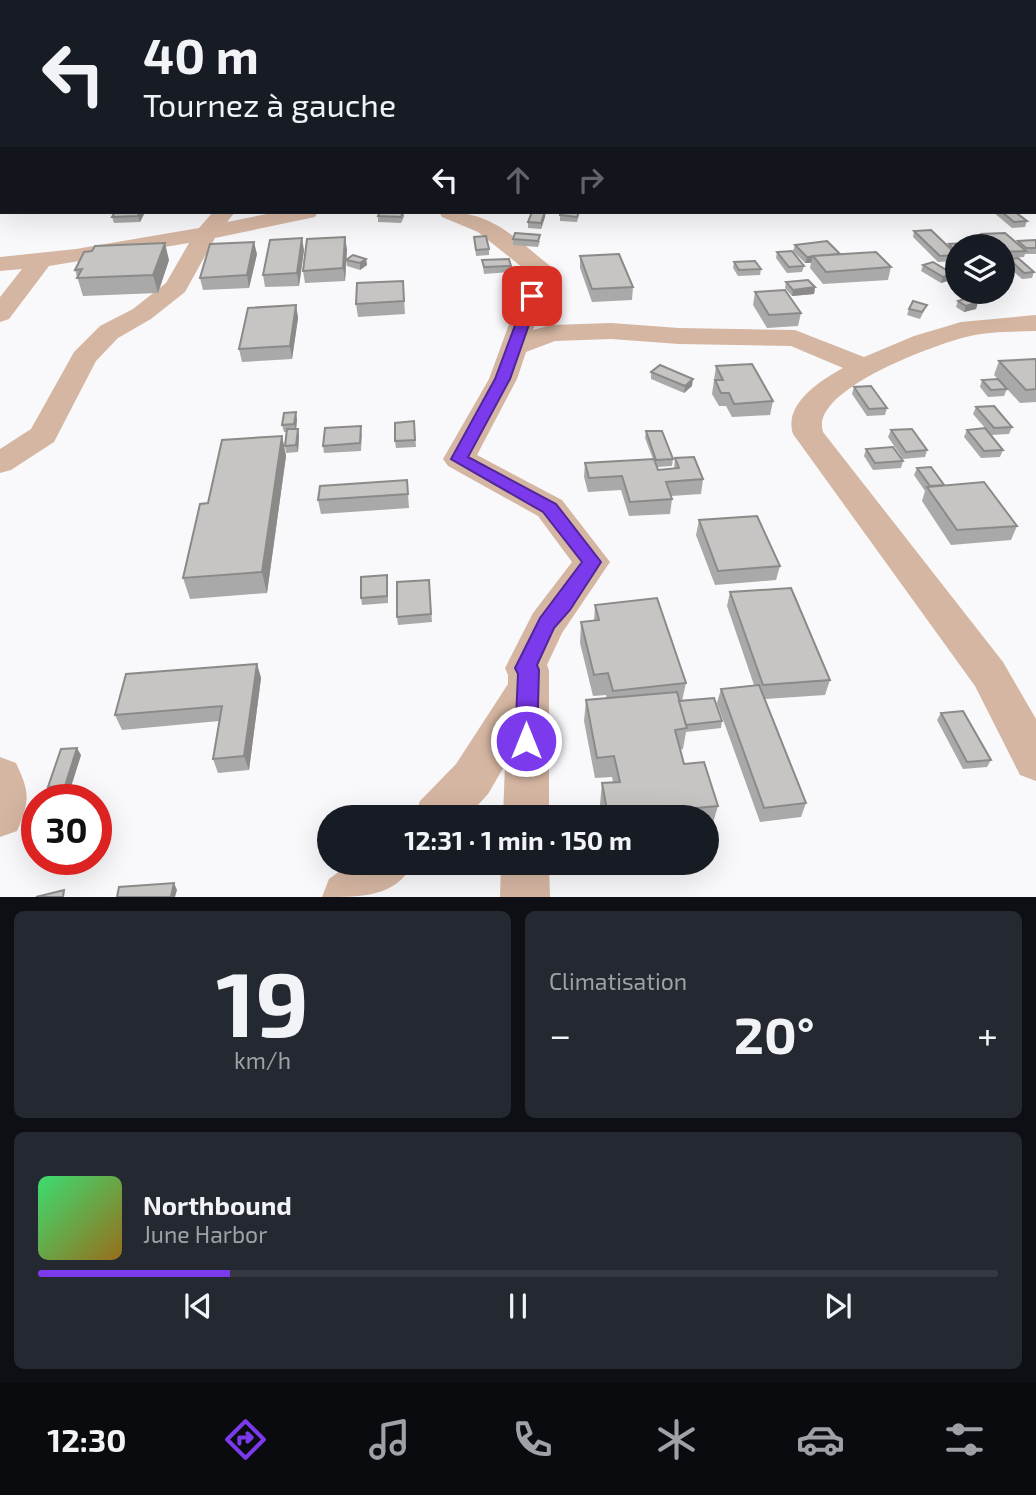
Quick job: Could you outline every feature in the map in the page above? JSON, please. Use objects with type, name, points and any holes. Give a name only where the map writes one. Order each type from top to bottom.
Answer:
[{"type":"street","points":[[0,463],[43,435],[84,358],[108,332],[142,314],[176,287],[206,233],[222,214]]},
{"type":"street","points":[[0,264],[41,260],[206,233],[297,214]]},
{"type":"street","points":[[455,214],[486,227],[541,270],[503,379],[459,459],[550,508],[592,562],[547,624],[525,668],[529,670],[526,690],[526,805]]},
{"type":"street","points":[[0,314],[41,260]]},
{"type":"street","points":[[1036,323],[962,330],[907,348],[844,379],[814,403],[806,418],[808,434],[989,674],[1036,761]]},
{"type":"street","points":[[514,347],[551,332],[611,331],[679,336],[795,338],[865,367]]},
{"type":"street","points":[[448,805],[472,779],[526,690]]},
{"type":"street","points":[[0,778],[5,792],[0,815]]},
{"type":"street","points":[[346,897],[374,875]]},
{"type":"street","points":[[525,875],[525,897]]},
{"type":"building","points":[[114,214],[139,214],[138,216],[112,217]]},
{"type":"building","points":[[379,214],[402,214],[401,217],[378,216]]},
{"type":"building","points":[[531,214],[544,214],[541,223],[528,222]]},
{"type":"building","points":[[560,214],[578,214],[577,217]]},
{"type":"building","points":[[1004,214],[1018,214],[1027,221],[1014,222]]},
{"type":"building","points":[[931,230],[945,243],[945,256],[940,256],[914,231]]},
{"type":"building","points":[[515,233],[540,235],[538,241],[513,239]]},
{"type":"building","points":[[486,236],[489,249],[476,250],[474,237]]},
{"type":"building","points":[[345,237],[343,268],[303,271],[307,239]]},
{"type":"building","points":[[302,238],[297,273],[263,275],[270,240]]},
{"type":"building","points":[[1036,240],[1036,248],[1026,248],[1018,241]]},
{"type":"building","points":[[827,241],[840,254],[807,257],[795,245]]},
{"type":"building","points":[[254,242],[247,275],[200,278],[210,244]]},
{"type":"building","points":[[1015,242],[1026,251],[1015,251]]},
{"type":"building","points":[[165,243],[153,275],[77,278],[82,269],[75,270],[84,252],[92,251],[95,246]]},
{"type":"building","points":[[792,251],[804,266],[789,267],[777,252]]},
{"type":"building","points":[[876,252],[891,267],[826,272],[813,256]]},
{"type":"building","points":[[619,254],[633,287],[592,289],[580,256]]},
{"type":"building","points":[[353,255],[366,259],[360,263],[346,260]]},
{"type":"building","points":[[1015,258],[1034,272],[1024,273],[1015,265]]},
{"type":"building","points":[[509,259],[511,266],[484,267],[482,260]]},
{"type":"building","points":[[755,261],[761,269],[739,270],[734,262]]},
{"type":"building","points":[[933,262],[945,269],[945,276],[943,277],[923,265]]},
{"type":"building","points":[[808,280],[815,287],[793,290],[786,282]]},
{"type":"building","points":[[403,281],[404,301],[356,304],[357,283]]},
{"type":"building","points":[[785,290],[801,313],[769,315],[755,292]]},
{"type":"building","points":[[913,301],[927,305],[922,312],[909,309]]},
{"type":"building","points":[[296,305],[290,346],[239,349],[248,308]]},
{"type":"building","points":[[1036,359],[1036,389],[1026,390],[999,361]]},
{"type":"building","points":[[752,364],[773,401],[734,404],[729,393],[721,393],[715,380],[723,380],[716,366]]},
{"type":"building","points":[[660,365],[693,379],[685,386],[651,372]]},
{"type":"building","points":[[998,379],[1007,389],[991,390],[982,380]]},
{"type":"building","points":[[871,386],[887,408],[869,409],[854,387]]},
{"type":"building","points":[[994,406],[1012,427],[994,428],[976,407]]},
{"type":"building","points":[[296,412],[294,424],[282,425],[284,413]]},
{"type":"building","points":[[414,421],[415,440],[395,441],[395,423]]},
{"type":"building","points":[[361,426],[360,443],[323,446],[325,428]]},
{"type":"building","points":[[985,428],[1003,450],[984,451],[967,430]]},
{"type":"building","points":[[287,429],[298,429],[296,445],[285,446]]},
{"type":"building","points":[[912,429],[927,450],[906,452],[891,430]]},
{"type":"building","points":[[646,431],[662,431],[673,459],[656,460]]},
{"type":"building","points":[[282,436],[262,572],[183,578],[200,504],[208,503],[222,440]]},
{"type":"building","points":[[893,447],[903,461],[875,463],[866,449]]},
{"type":"building","points":[[694,457],[703,479],[666,482],[672,499],[630,502],[622,476],[589,478],[585,463],[654,459],[658,470],[679,468],[675,458]]},
{"type":"building","points":[[931,467],[944,485],[930,486],[917,468]]},
{"type":"building","points":[[407,480],[408,494],[318,500],[320,486]]},
{"type":"building","points":[[984,482],[1017,526],[957,530],[927,487]]},
{"type":"building","points":[[757,516],[780,566],[718,571],[699,520]]},
{"type":"building","points":[[387,575],[387,596],[361,598],[361,577]]},
{"type":"building","points":[[429,580],[431,614],[397,617],[397,582]]},
{"type":"building","points":[[791,588],[830,680],[763,685],[730,592]]},
{"type":"building","points":[[657,598],[686,683],[613,691],[608,673],[594,675],[581,622],[599,620],[595,605]]},
{"type":"building","points":[[257,664],[244,756],[213,759],[222,706],[115,715],[126,674]]},
{"type":"building","points":[[759,685],[806,803],[764,808],[721,689]]},
{"type":"building","points":[[677,692],[687,728],[675,730],[684,764],[704,762],[718,805],[606,805],[602,783],[620,782],[614,756],[597,758],[586,700]]},
{"type":"building","points":[[714,698],[722,721],[686,725],[679,701]]},
{"type":"building","points":[[963,711],[991,760],[967,762],[941,713]]},
{"type":"building","points":[[77,748],[66,784],[49,784],[61,749]]},
{"type":"building","points":[[174,883],[171,897],[117,897],[119,887]]},
{"type":"building","points":[[64,890],[63,897],[36,897]]},
{"type":"route","points":[[526,741],[526,690],[529,670],[525,668],[547,624],[592,562],[550,508],[459,459],[503,379],[532,296]]}]
